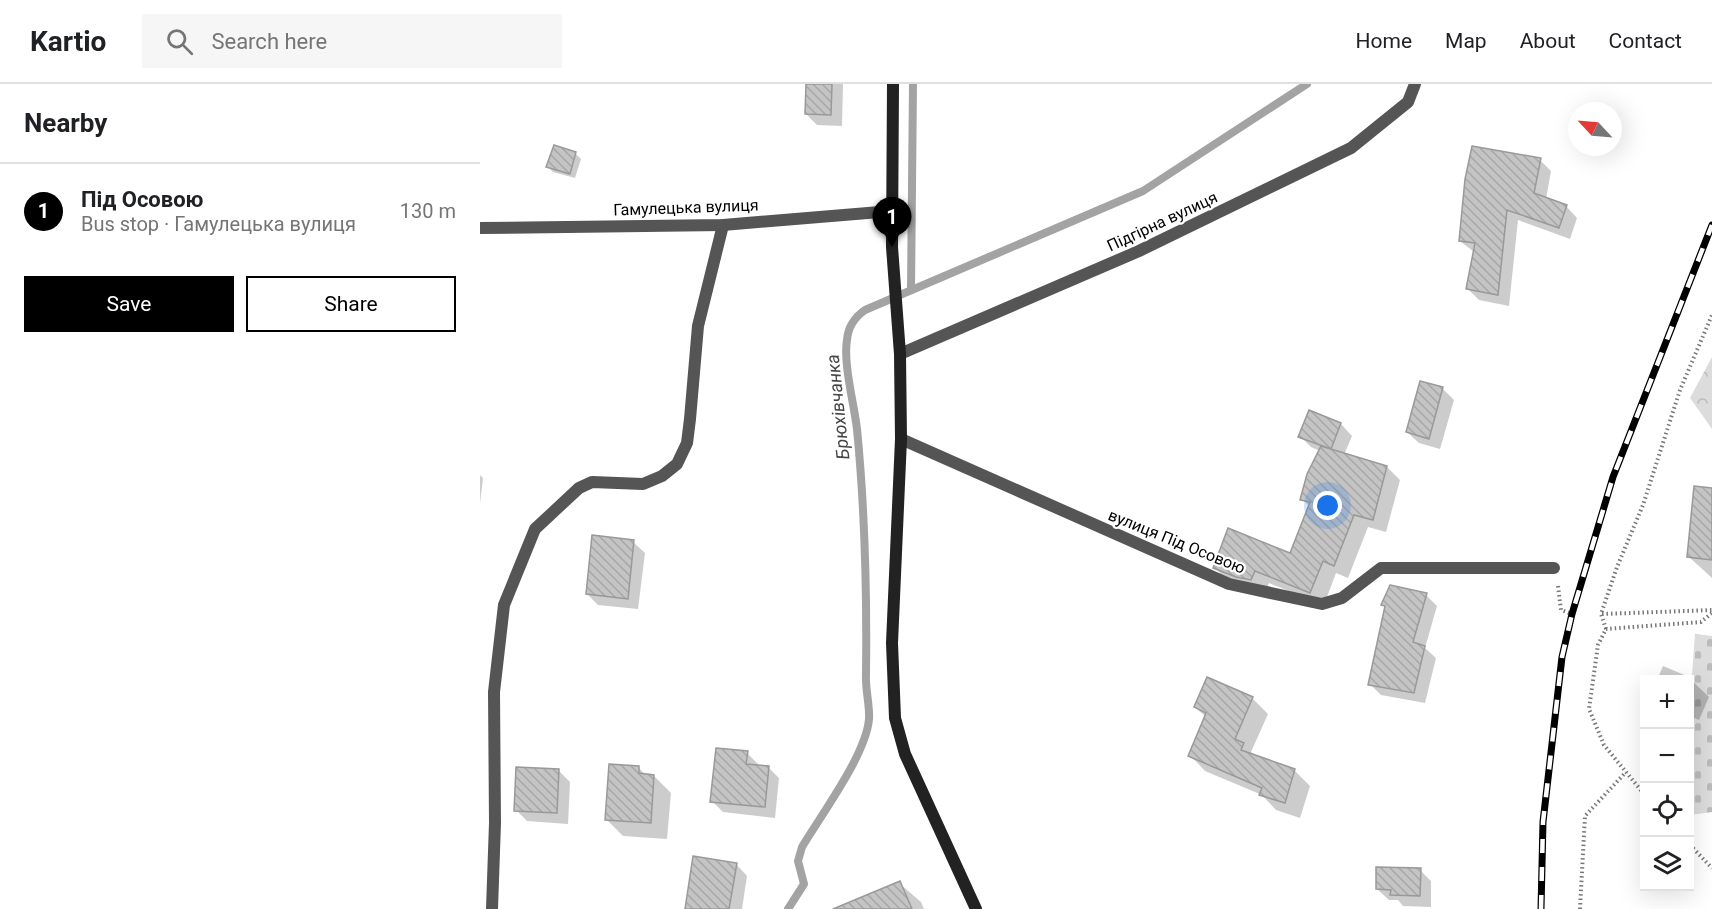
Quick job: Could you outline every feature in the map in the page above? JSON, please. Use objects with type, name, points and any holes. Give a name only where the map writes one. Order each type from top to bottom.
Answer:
[{"type":"street","points":[[893,84],[892,211],[900,354],[901,439],[892,643],[895,718],[905,754],[976,909]]},
{"type":"street","name":"Підгірна вулиця","points":[[900,354],[1139,251],[1352,148],[1408,102],[1415,84]]},
{"type":"street","name":"Гамулецька вулиця","points":[[480,228],[723,225],[892,211]]},
{"type":"street","points":[[492,909],[495,824],[494,692],[504,604],[535,529],[579,489],[592,482],[643,484],[662,476],[677,464],[687,443],[698,326],[723,225]]},
{"type":"street","name":"вулиця Під Осовою","points":[[901,439],[1229,584],[1322,604],[1342,598],[1382,568],[1554,568]]},
{"type":"path","points":[[1640,789],[1604,745],[1589,708],[1598,645],[1606,629],[1601,615],[1617,567],[1643,506],[1680,390],[1712,315]]},
{"type":"path","points":[[1554,568],[1561,610],[1572,614]]},
{"type":"path","points":[[1601,615],[1712,612]]},
{"type":"path","points":[[1606,629],[1701,622],[1712,612]]},
{"type":"path","points":[[1580,909],[1585,816],[1626,772]]},
{"type":"path","points":[[1694,850],[1712,868]]},
{"type":"green space","points":[[1712,357],[1712,429],[1690,398]]},
{"type":"green space","points":[[1695,634],[1712,636],[1712,812],[1694,814],[1694,675],[1692,675]]},
{"type":"building","points":[[806,84],[832,84],[831,115],[805,114]]},
{"type":"building","points":[[554,145],[576,152],[570,174],[546,167]]},
{"type":"building","points":[[1472,146],[1541,158],[1534,193],[1567,205],[1559,228],[1507,210],[1498,295],[1466,289],[1475,243],[1459,241],[1465,179]]},
{"type":"building","points":[[1420,381],[1443,387],[1429,439],[1406,432]]},
{"type":"building","points":[[1309,410],[1341,423],[1331,449],[1298,437]]},
{"type":"building","points":[[1321,446],[1387,466],[1373,520],[1354,515],[1334,566],[1323,561],[1310,593],[1255,571],[1251,580],[1213,568],[1228,528],[1290,553],[1310,502],[1300,500],[1307,474]]},
{"type":"building","points":[[1694,486],[1712,488],[1712,560],[1687,557]]},
{"type":"building","points":[[592,535],[634,540],[628,599],[586,594]]},
{"type":"building","points":[[1390,585],[1427,593],[1413,642],[1425,646],[1414,693],[1368,685],[1385,606],[1381,605]]},
{"type":"building","points":[[1207,677],[1253,697],[1235,739],[1244,743],[1241,750],[1295,769],[1285,803],[1259,795],[1262,788],[1188,756],[1206,713],[1194,707]]},
{"type":"building","points":[[716,748],[748,751],[746,764],[769,766],[765,807],[710,802]]},
{"type":"building","points":[[609,764],[639,766],[639,773],[654,775],[651,823],[605,820]]},
{"type":"building","points":[[516,767],[559,769],[557,813],[514,811]]},
{"type":"building","points":[[693,856],[737,863],[729,909],[685,909]]},
{"type":"building","points":[[1376,867],[1421,868],[1420,896],[1390,895],[1391,890],[1376,889]]},
{"type":"building","points":[[900,881],[912,909],[833,909]]},
{"type":"waterway","points":[[911,290],[913,84]]},
{"type":"waterway","name":"Брюхівчанка","points":[[788,909],[804,884],[798,861],[802,847],[860,750],[869,719],[866,680],[866,583],[862,490],[857,429],[846,360],[848,335],[853,322],[865,310],[1143,191],[1307,84]]},
{"type":"railway","points":[[1541,909],[1543,822],[1562,657],[1572,614],[1613,477],[1712,225]]},
{"type":"place","name":"Під Осовою","points":[[892,247]]}]
